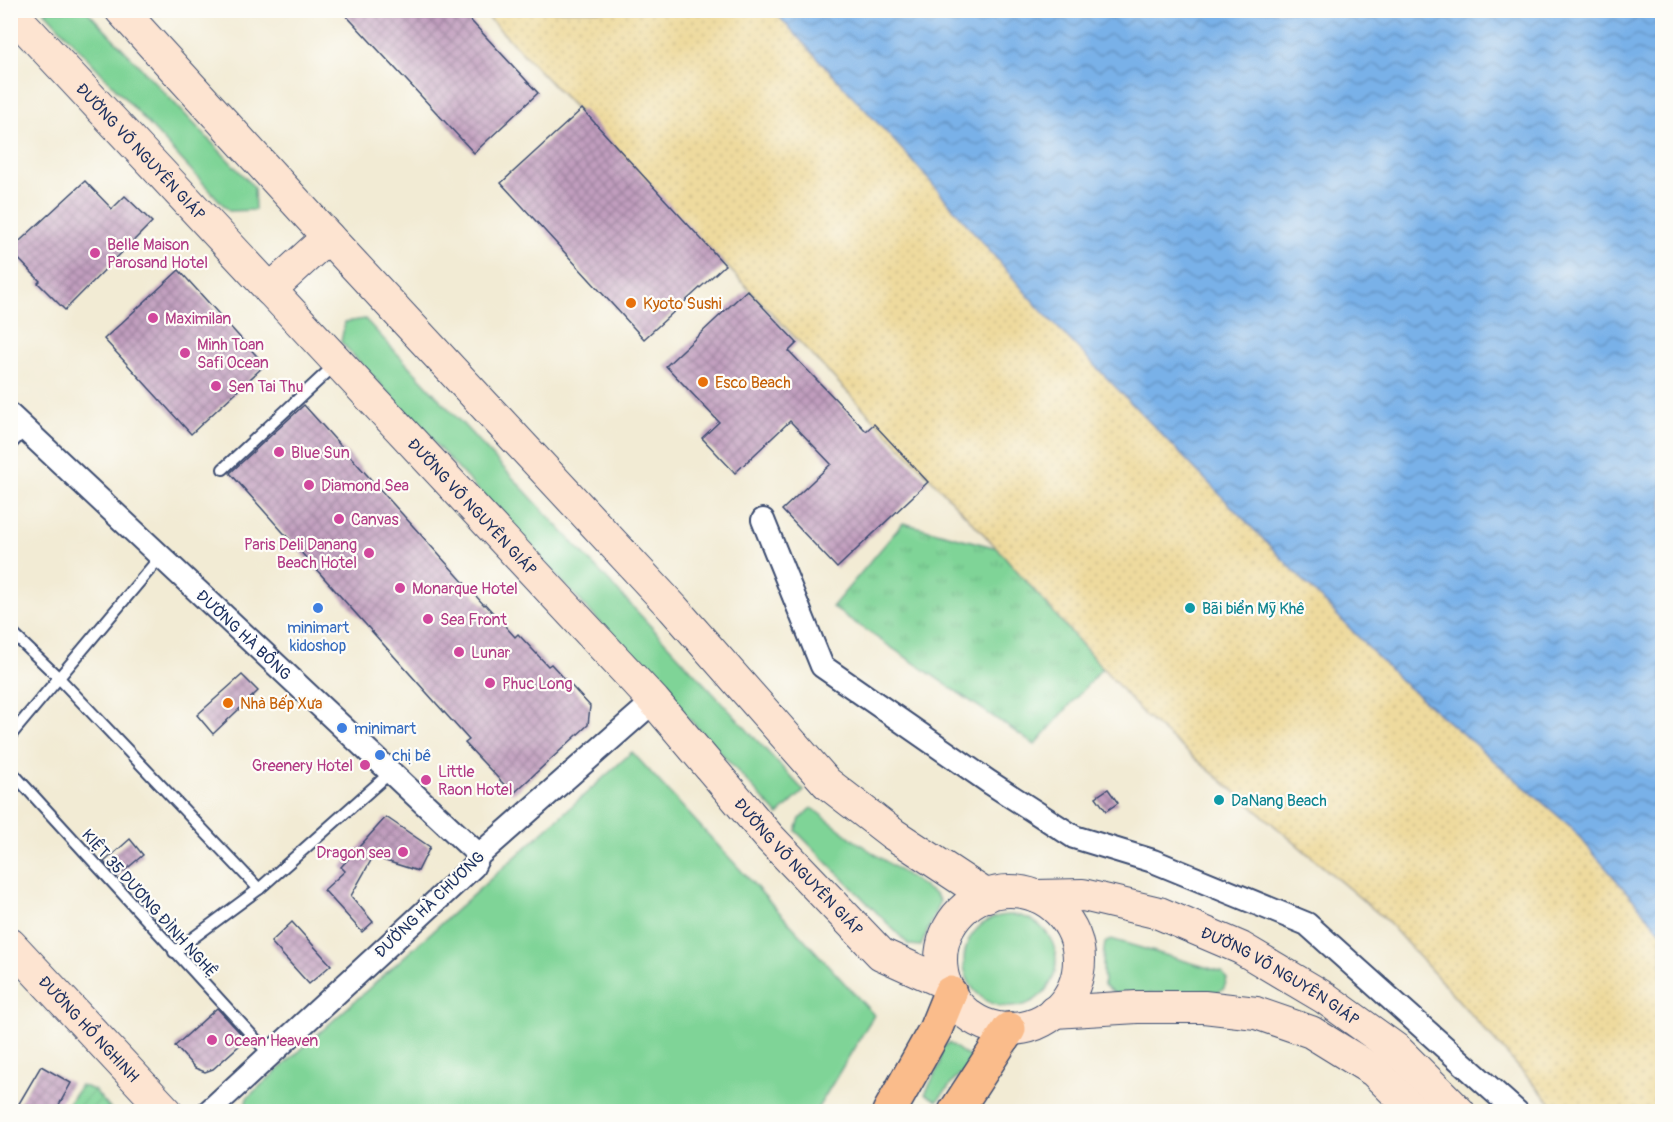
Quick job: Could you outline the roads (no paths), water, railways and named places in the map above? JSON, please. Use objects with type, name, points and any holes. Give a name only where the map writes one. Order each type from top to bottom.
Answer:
[{"type":"main road","points":[[121,10],[328,237],[673,608],[827,783],[893,834],[987,896]]},
{"type":"main road","name":"ĐƯỜNG VÕ NGUYÊN GIÁP","points":[[10,11],[654,702],[769,837],[881,954],[947,988]]},
{"type":"main road","points":[[270,290],[328,237]]},
{"type":"main road","points":[[1004,892],[1020,892],[1036,896],[1061,914],[1076,938],[1079,968],[1076,981],[1070,995],[1046,1019],[1029,1027],[1009,1029],[991,1027],[975,1020],[960,1008],[947,988],[941,962],[944,941],[954,922],[968,906],[987,896],[1004,892]]},
{"type":"main road","name":"ĐƯỜNG VÕ NGUYÊN GIÁP","points":[[1036,896],[1083,895],[1159,914],[1241,948],[1325,998],[1397,1050],[1459,1112]]},
{"type":"main road","name":"ĐƯỜNG HỒ NGHINH","points":[[10,944],[167,1112]]},
{"type":"main road","points":[[889,1112],[935,1030],[947,988]]},
{"type":"main road","name":"ĐƯỜNG VÕ NGUYÊN GIÁP","points":[[1054,1012],[1137,1007],[1204,1007],[1256,1013],[1311,1032],[1374,1071],[1415,1112]]},
{"type":"main road","points":[[955,1112],[1009,1029]]},
{"type":"street","name":"ĐƯỜNG HÀ BỔNG","points":[[16,430],[161,556],[391,772],[478,866]]},
{"type":"street","points":[[763,520],[822,666],[989,782],[1074,837],[1153,861],[1307,924],[1517,1112]]},
{"type":"street","name":"ĐƯỜNG HÀ CHƯƠNG","points":[[208,1112],[654,702]]},
{"type":"lane","points":[[223,469],[338,363]]},
{"type":"lane","points":[[10,736],[161,556]]},
{"type":"lane","points":[[10,631],[59,678],[259,889]]},
{"type":"lane","name":"KIỆT 35 DƯƠNG ĐÌNH NGHỆ","points":[[10,770],[269,1054]]},
{"type":"lane","points":[[174,952],[259,889],[391,772]]},
{"type":"water","points":[[774,11],[1662,11],[1662,933],[1570,826],[1401,681],[1039,308],[911,159]]},
{"type":"place","name":"Belle Maison Parosand Hotel","points":[[95,253]]},
{"type":"place","name":"Kyoto Sushi","points":[[631,303]]},
{"type":"place","name":"Maximilan","points":[[153,318]]},
{"type":"place","name":"Minh Toan Safi Ocean","points":[[185,353]]},
{"type":"place","name":"Esco Beach","points":[[703,382]]},
{"type":"place","name":"Sen Tai Thu","points":[[216,386]]},
{"type":"place","name":"Blue Sun","points":[[279,452]]},
{"type":"place","name":"Diamond Sea","points":[[309,485]]},
{"type":"place","name":"Canvas","points":[[339,519]]},
{"type":"place","name":"Paris Deli Danang Beach Hotel","points":[[369,553]]},
{"type":"place","name":"Monarque Hotel","points":[[400,588]]},
{"type":"place","name":"minimart kidoshop","points":[[318,608]]},
{"type":"place","name":"Bãi biển Mỹ Khê","points":[[1190,608]]},
{"type":"place","name":"Sea Front","points":[[428,619]]},
{"type":"place","name":"Lunar","points":[[459,652]]},
{"type":"place","name":"Phuc Long","points":[[490,683]]},
{"type":"place","name":"Nhà Bếp Xưa","points":[[228,703]]},
{"type":"place","name":"minimart","points":[[342,728]]},
{"type":"place","name":"chị bê","points":[[380,755]]},
{"type":"place","name":"Greenery Hotel","points":[[365,765]]},
{"type":"place","name":"Little Raon Hotel","points":[[426,780]]},
{"type":"place","name":"DaNang Beach","points":[[1219,800]]},
{"type":"place","name":"Dragon sea","points":[[403,852]]},
{"type":"place","name":"Ocean Heaven","points":[[212,1040]]}]
